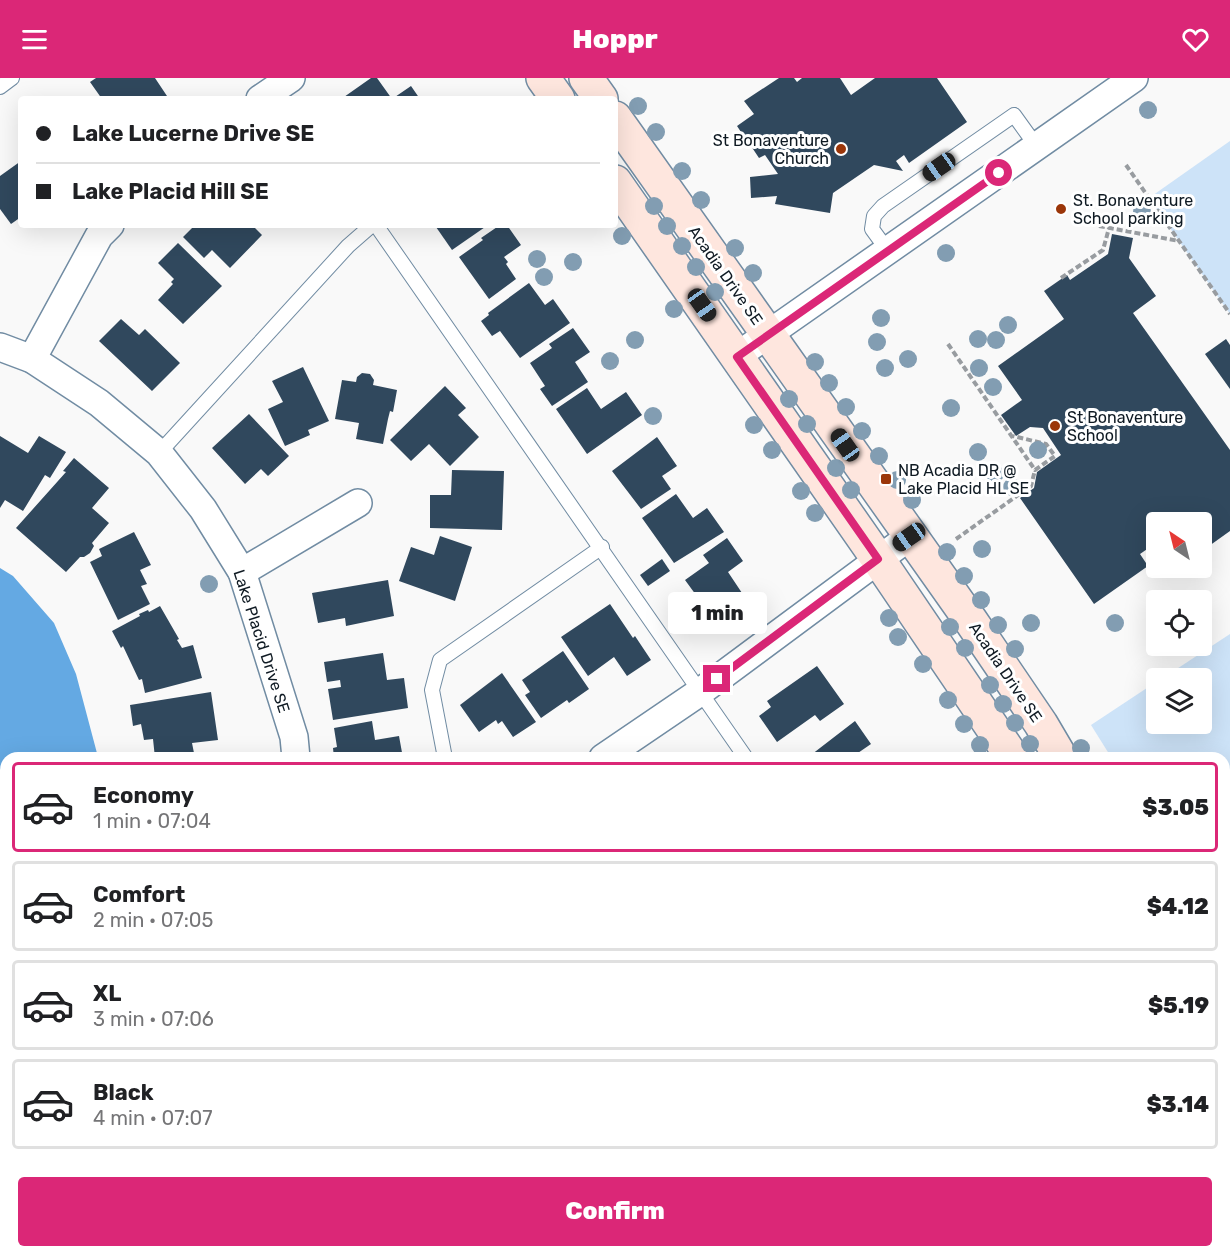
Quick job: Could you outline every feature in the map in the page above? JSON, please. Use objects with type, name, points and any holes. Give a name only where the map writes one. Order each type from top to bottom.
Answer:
[{"type":"street","points":[[543,78],[556,96]]},
{"type":"street","points":[[586,78],[599,96]]},
{"type":"street","points":[[737,357],[1134,78]]},
{"type":"street","name":"Acadia Drive SE","points":[[618,122],[769,334],[909,537],[971,621],[1057,752]]},
{"type":"street","points":[[618,186],[878,559],[1009,752]]},
{"type":"street","points":[[32,359],[99,236],[107,228]]},
{"type":"street","name":"Lake Placid Drive SE","points":[[0,347],[32,359],[99,403],[159,453],[203,508],[242,572],[294,737],[295,752]]},
{"type":"street","points":[[242,572],[358,503]]},
{"type":"street","points":[[612,752],[700,692],[909,537]]},
{"type":"lane","points":[[0,87],[12,78]]},
{"type":"lane","points":[[888,251],[872,229],[874,216],[892,200],[1014,115],[1037,147]]},
{"type":"lane","points":[[159,453],[348,246],[370,228]]},
{"type":"lane","points":[[376,228],[602,547],[742,752]]},
{"type":"lane","points":[[444,752],[432,690],[440,660],[602,547]]},
{"type":"path","points":[[1126,165],[1230,314]]},
{"type":"path","points":[[1099,226],[1179,241]]},
{"type":"path","points":[[1061,278],[1103,250],[1109,228]]},
{"type":"path","points":[[948,344],[1035,470]]},
{"type":"path","points":[[956,539],[1031,486],[1035,470],[1055,456],[1046,444],[1013,436]]},
{"type":"shaded area","points":[[1230,141],[1230,314],[1149,198]]},
{"type":"shaded area","points":[[1230,634],[1230,752],[1108,752],[1091,725],[1146,689],[1146,734],[1212,734],[1212,668],[1178,668],[1196,656],[1212,656],[1212,646]]},
{"type":"water","points":[[0,568],[13,576],[54,623],[76,674],[97,752],[0,752]]},
{"type":"building","points":[[96,78],[155,78],[167,96],[100,96],[90,82]]},
{"type":"building","points":[[371,78],[377,78],[390,96],[345,96]]},
{"type":"building","name":"St Bonaventure Church","points":[[779,78],[794,78],[797,82],[802,78],[840,78],[851,95],[875,78],[937,78],[967,122],[909,163],[904,155],[896,161],[903,171],[874,165],[833,193],[830,213],[775,204],[777,196],[751,198],[750,177],[778,174],[765,155],[759,158],[749,143],[742,141],[743,135],[737,126],[754,114],[744,101]]},
{"type":"building","points":[[411,86],[418,96],[396,96]]},
{"type":"building","points":[[18,163],[18,219],[11,224],[0,209],[0,176]]},
{"type":"building","points":[[192,228],[255,228],[262,235],[230,268],[212,250],[204,258],[183,237]]},
{"type":"building","points":[[437,228],[484,228],[452,250]]},
{"type":"building","points":[[496,228],[509,228],[521,245],[504,257],[516,279],[489,299],[459,257],[483,240],[481,238]]},
{"type":"building","points":[[1112,234],[1133,238],[1129,258],[1156,296],[1133,313],[1230,450],[1230,531],[1212,544],[1212,512],[1146,512],[1146,550],[1140,554],[1146,563],[1146,567],[1094,604],[1020,498],[1034,488],[1037,472],[1061,455],[1043,428],[1030,427],[1016,436],[1001,415],[1022,400],[998,366],[1064,319],[1044,291],[1067,275],[1070,280],[1108,254]]},
{"type":"building","points":[[178,243],[222,286],[183,324],[158,300],[173,284],[171,282],[174,279],[158,263]]},
{"type":"building","points":[[529,283],[545,305],[553,299],[570,323],[520,358],[500,331],[492,336],[481,321],[489,315],[488,313]]},
{"type":"building","points":[[121,319],[139,335],[145,329],[180,363],[152,391],[99,341]]},
{"type":"building","points":[[573,328],[590,352],[575,362],[588,382],[552,406],[540,389],[545,386],[530,363],[552,348],[549,344]]},
{"type":"building","points":[[1226,339],[1230,345],[1230,389],[1205,354]]},
{"type":"building","points":[[303,367],[329,421],[308,430],[310,435],[285,446],[268,409],[283,402],[272,381]]},
{"type":"building","points":[[362,373],[370,374],[374,380],[373,385],[397,390],[383,444],[356,439],[359,423],[335,419],[342,380],[356,382],[357,377]]},
{"type":"building","points":[[445,386],[466,408],[458,415],[479,437],[450,466],[429,444],[411,461],[390,440]]},
{"type":"building","points":[[587,388],[601,409],[626,392],[642,415],[587,454],[556,409]]},
{"type":"building","points":[[249,414],[289,456],[268,476],[261,469],[245,484],[212,448]]},
{"type":"building","points":[[0,436],[28,453],[39,436],[66,452],[50,478],[45,475],[23,511],[5,500],[0,508]]},
{"type":"building","points":[[657,437],[677,466],[662,476],[671,489],[641,509],[612,471]]},
{"type":"building","points":[[74,458],[109,488],[92,508],[109,523],[92,543],[94,546],[90,553],[80,557],[66,572],[16,528],[66,472],[63,471]]},
{"type":"building","points":[[452,470],[504,471],[502,530],[430,528],[430,495],[451,495]]},
{"type":"building","points":[[676,494],[693,518],[707,508],[724,532],[674,563],[642,518]]},
{"type":"building","points":[[134,532],[151,565],[140,570],[147,584],[141,586],[150,604],[118,620],[90,562],[102,556],[99,549]]},
{"type":"building","points":[[440,536],[472,547],[455,601],[399,581],[411,547],[434,555]]},
{"type":"building","points":[[727,538],[743,561],[728,572],[746,599],[715,621],[685,580],[709,563],[703,555]]},
{"type":"building","points":[[662,559],[670,571],[648,586],[640,575]]},
{"type":"building","points":[[388,580],[394,616],[346,626],[345,618],[318,623],[312,593]]},
{"type":"building","points":[[610,604],[651,660],[627,676],[614,657],[588,676],[561,637]]},
{"type":"building","points":[[160,606],[182,648],[193,645],[202,678],[145,693],[142,679],[139,680],[123,646],[121,648],[112,631],[140,616],[139,614]]},
{"type":"building","points":[[563,651],[589,689],[569,703],[567,700],[541,718],[525,695],[530,692],[522,680]]},
{"type":"building","points":[[383,653],[387,680],[404,678],[408,708],[333,720],[328,689],[341,687],[340,680],[327,682],[324,662]]},
{"type":"building","points":[[817,666],[844,704],[820,721],[815,715],[777,742],[759,716],[771,707],[767,701]]},
{"type":"building","points":[[502,673],[536,722],[513,737],[502,721],[498,724],[496,720],[479,732],[460,705]]},
{"type":"building","points":[[211,692],[218,740],[192,743],[194,752],[154,752],[153,739],[144,740],[141,724],[133,726],[130,705]]},
{"type":"building","points":[[372,721],[375,740],[399,736],[402,752],[333,752],[333,748],[337,747],[334,728]]},
{"type":"building","points":[[855,721],[871,744],[859,752],[815,752]]},
{"type":"place","name":"St Bonaventure Church","points":[[841,149]]},
{"type":"place","name":"St. Bonaventure School parking","points":[[1061,209]]},
{"type":"place","name":"St Bonaventure School","points":[[1055,426]]},
{"type":"place","name":"NB Acadia DR @ Lake Placid HL SE","points":[[886,479]]},
{"type":"route","points":[[717,679],[878,559],[737,357],[999,173]]}]
